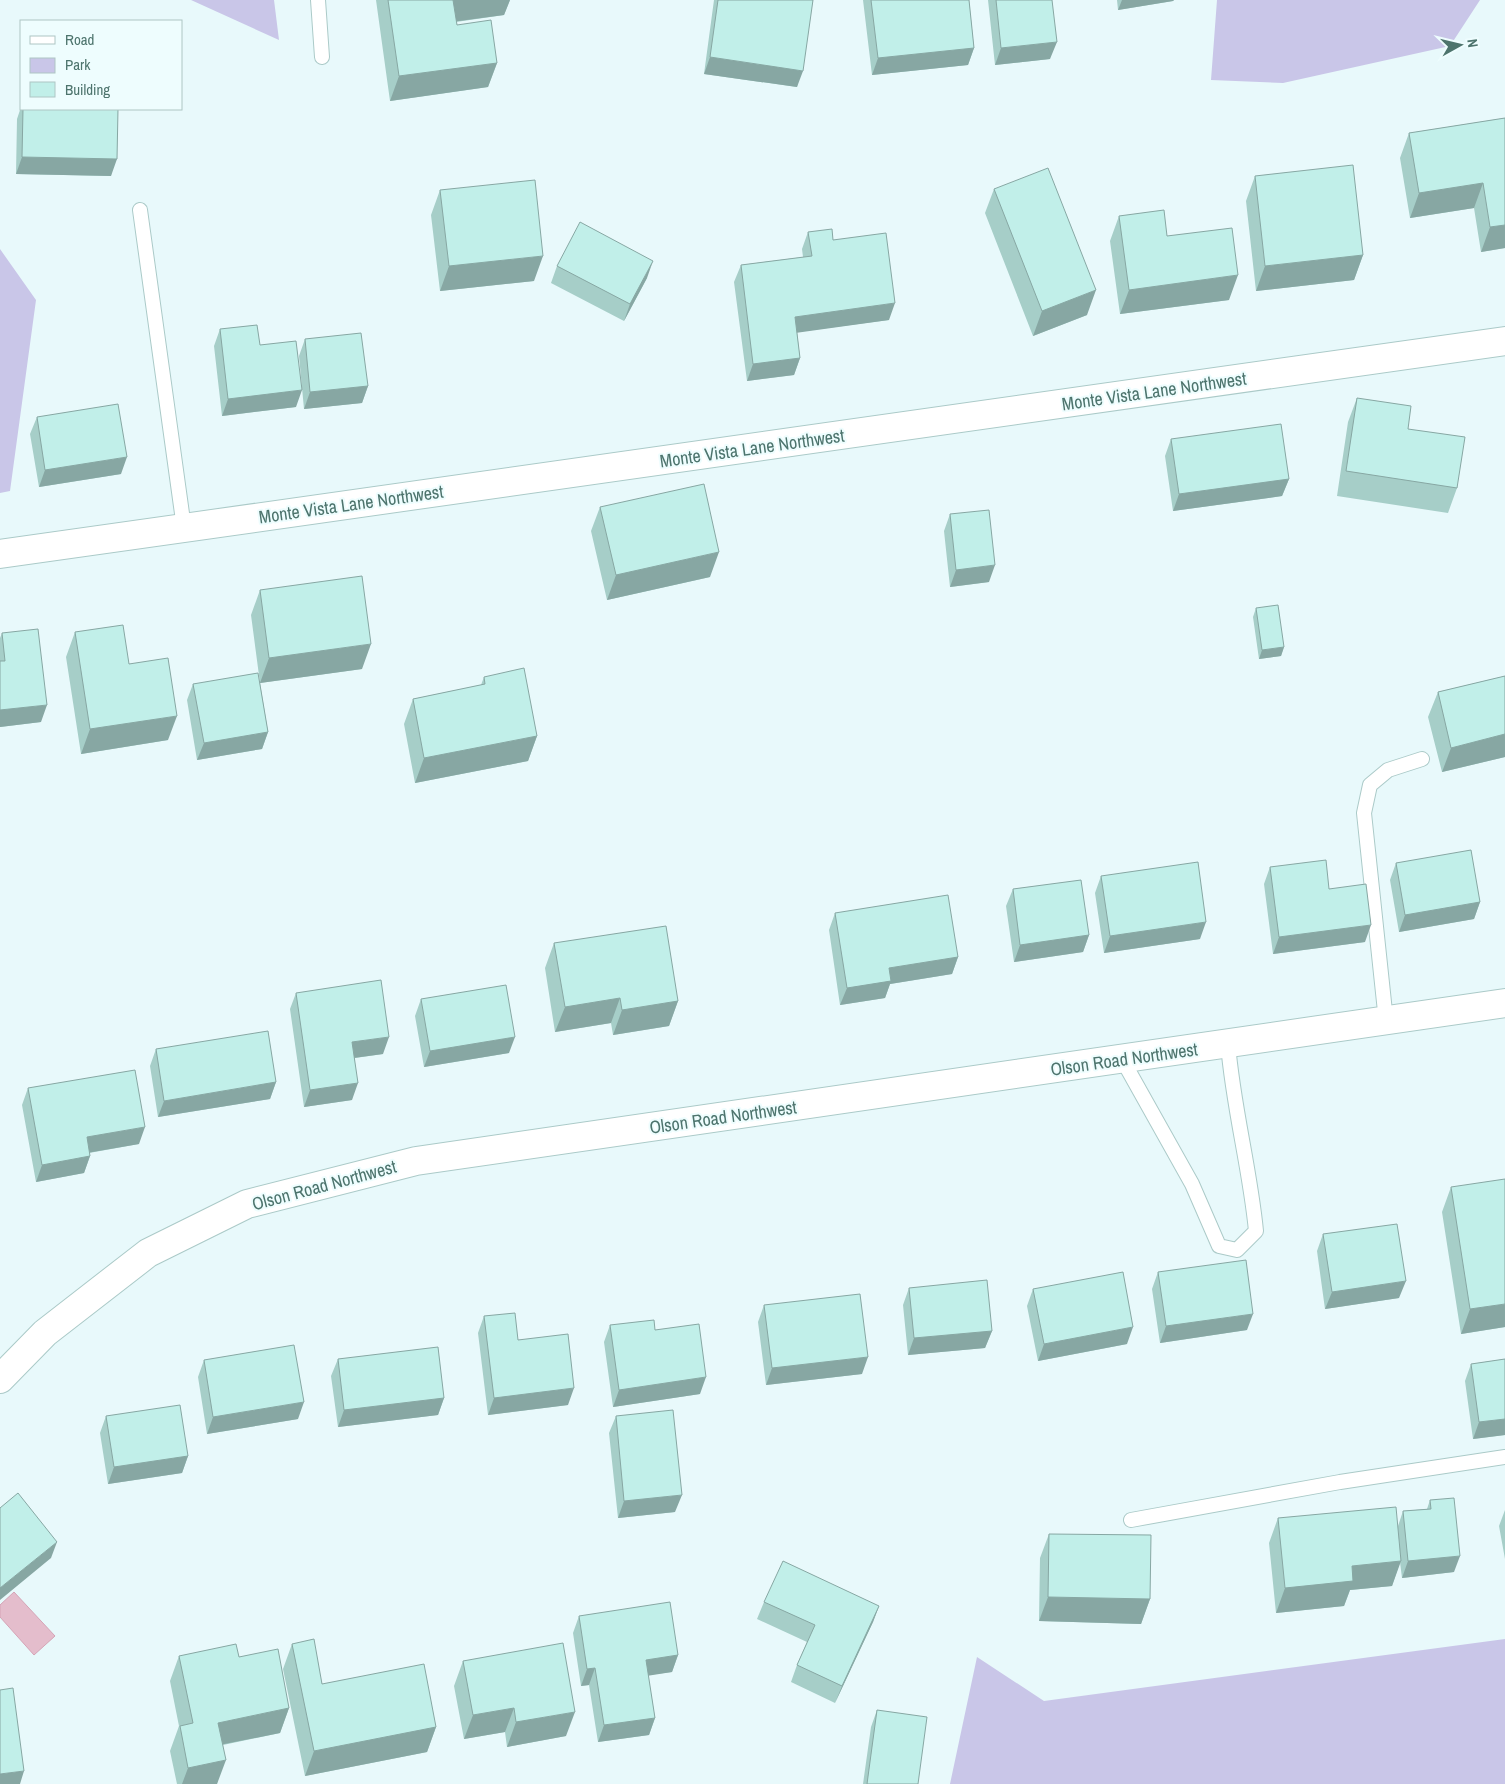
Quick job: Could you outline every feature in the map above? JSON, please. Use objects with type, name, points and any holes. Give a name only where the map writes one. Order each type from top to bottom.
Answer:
[{"type":"street","name":"Monte Vista Lane Northwest","points":[[0,554],[1505,341]]},
{"type":"street","name":"Olson Road Northwest","points":[[0,1379],[46,1333],[148,1253],[247,1204],[416,1161],[1505,1003]]},
{"type":"lane","points":[[318,0],[322,57]]},
{"type":"lane","points":[[140,210],[184,528]]},
{"type":"lane","points":[[1386,1020],[1364,813],[1370,785],[1388,770],[1422,759]]},
{"type":"lane","points":[[1122,1059],[1192,1184],[1218,1246],[1237,1250],[1256,1231],[1252,1194],[1231,1082],[1228,1044]]},
{"type":"lane","points":[[1131,1520],[1340,1482],[1505,1457]]},
{"type":"green space","points":[[191,0],[274,0],[279,40]]},
{"type":"green space","points":[[1217,0],[1480,0],[1450,46],[1283,83],[1211,80]]},
{"type":"green space","points":[[0,249],[36,300],[10,491],[0,493]]},
{"type":"green space","points":[[1505,1639],[1505,1784],[950,1784],[977,1657],[1044,1701]]},
{"type":"shaded area","points":[[14,1592],[55,1636],[34,1655],[0,1617],[0,1605]]},
{"type":"building","points":[[388,0],[453,0],[457,25],[491,20],[497,63],[399,76]]},
{"type":"building","points":[[718,0],[813,0],[803,71],[710,57]]},
{"type":"building","points":[[871,0],[969,0],[974,48],[878,58]]},
{"type":"building","points":[[996,0],[1052,0],[1057,42],[1001,48]]},
{"type":"building","points":[[23,110],[118,110],[117,159],[22,157]]},
{"type":"building","points":[[1505,118],[1505,225],[1490,227],[1483,183],[1419,193],[1409,133]]},
{"type":"building","points":[[1353,165],[1363,255],[1265,266],[1255,176]]},
{"type":"building","points":[[1048,168],[1096,290],[1042,311],[994,189]]},
{"type":"building","points":[[535,180],[543,256],[449,266],[440,190]]},
{"type":"building","points":[[1164,210],[1167,236],[1232,228],[1238,275],[1129,290],[1119,216]]},
{"type":"building","points":[[580,222],[653,261],[630,304],[557,266]]},
{"type":"building","points":[[832,229],[833,240],[886,233],[895,303],[795,317],[800,358],[753,364],[741,265],[812,256],[808,232]]},
{"type":"building","points":[[257,325],[260,345],[296,341],[302,390],[228,399],[220,329]]},
{"type":"building","points":[[361,333],[368,386],[310,392],[305,339]]},
{"type":"building","points":[[1357,398],[1411,406],[1408,429],[1465,437],[1457,488],[1346,471]]},
{"type":"building","points":[[118,404],[127,457],[45,470],[37,417]]},
{"type":"building","points":[[1281,424],[1289,479],[1179,494],[1171,439]]},
{"type":"building","points":[[704,484],[719,552],[616,575],[600,507]]},
{"type":"building","points":[[989,510],[995,565],[956,570],[950,514]]},
{"type":"building","points":[[362,576],[371,644],[269,658],[260,590]]},
{"type":"building","points":[[1278,605],[1284,647],[1262,650],[1256,608]]},
{"type":"building","points":[[123,625],[129,664],[168,658],[177,716],[90,729],[75,632]]},
{"type":"building","points":[[38,629],[47,705],[0,710],[0,661],[5,661],[2,633]]},
{"type":"building","points":[[524,668],[537,736],[424,758],[413,699],[485,684],[484,677]]},
{"type":"building","points":[[258,673],[268,732],[204,743],[193,684]]},
{"type":"building","points":[[1505,676],[1505,734],[1451,748],[1438,692]]},
{"type":"building","points":[[1471,850],[1480,902],[1405,915],[1396,863]]},
{"type":"building","points":[[1326,860],[1329,889],[1366,884],[1371,925],[1279,937],[1270,867]]},
{"type":"building","points":[[1198,862],[1206,922],[1110,936],[1101,876]]},
{"type":"building","points":[[1081,880],[1089,935],[1020,945],[1013,889]]},
{"type":"building","points":[[948,895],[958,957],[889,968],[891,981],[847,988],[835,913]]},
{"type":"building","points":[[666,926],[678,1001],[622,1010],[620,998],[565,1007],[554,943]]},
{"type":"building","points":[[381,980],[389,1037],[352,1042],[358,1083],[310,1090],[296,993]]},
{"type":"building","points":[[506,985],[515,1037],[430,1051],[421,999]]},
{"type":"building","points":[[268,1031],[276,1082],[164,1101],[156,1049]]},
{"type":"building","points":[[135,1070],[145,1127],[87,1137],[90,1156],[42,1165],[28,1088]]},
{"type":"building","points":[[1505,1179],[1505,1304],[1470,1309],[1451,1187]]},
{"type":"building","points":[[1397,1224],[1406,1281],[1332,1292],[1323,1234]]},
{"type":"building","points":[[1246,1260],[1253,1314],[1166,1326],[1158,1272]]},
{"type":"building","points":[[1123,1272],[1133,1327],[1044,1344],[1033,1289]]},
{"type":"building","points":[[987,1280],[992,1331],[914,1338],[909,1288]]},
{"type":"building","points":[[860,1294],[868,1357],[772,1368],[764,1305]]},
{"type":"building","points":[[515,1313],[518,1340],[568,1334],[574,1388],[494,1398],[484,1316]]},
{"type":"building","points":[[654,1320],[655,1330],[699,1324],[706,1377],[619,1390],[610,1325]]},
{"type":"building","points":[[294,1345],[304,1402],[213,1417],[204,1360]]},
{"type":"building","points":[[438,1347],[444,1398],[344,1410],[338,1359]]},
{"type":"building","points":[[1505,1359],[1505,1419],[1479,1422],[1471,1364]]},
{"type":"building","points":[[180,1405],[188,1456],[114,1467],[106,1416]]},
{"type":"building","points":[[673,1410],[682,1495],[624,1501],[616,1416]]},
{"type":"building","points":[[18,1493],[57,1542],[0,1588],[0,1508]]},
{"type":"building","points":[[1454,1498],[1460,1556],[1408,1561],[1403,1511],[1431,1509],[1430,1500]]},
{"type":"building","points":[[1396,1507],[1401,1561],[1352,1566],[1353,1581],[1285,1588],[1278,1518]]},
{"type":"building","points":[[1049,1534],[1151,1535],[1150,1599],[1048,1597]]},
{"type":"building","points":[[783,1561],[879,1606],[842,1686],[797,1665],[815,1625],[764,1602]]},
{"type":"building","points":[[670,1602],[678,1655],[646,1660],[655,1718],[604,1725],[595,1668],[587,1669],[579,1616]]},
{"type":"building","points":[[314,1639],[322,1684],[424,1664],[436,1727],[314,1751],[292,1644]]},
{"type":"building","points":[[563,1643],[575,1712],[516,1722],[514,1708],[473,1715],[463,1661]]},
{"type":"building","points":[[236,1644],[239,1657],[278,1649],[289,1708],[218,1723],[226,1760],[188,1768],[180,1726],[193,1723],[179,1656]]},
{"type":"building","points":[[13,1688],[24,1771],[0,1774],[0,1690]]},
{"type":"building","points":[[877,1710],[927,1717],[918,1784],[867,1784]]}]
